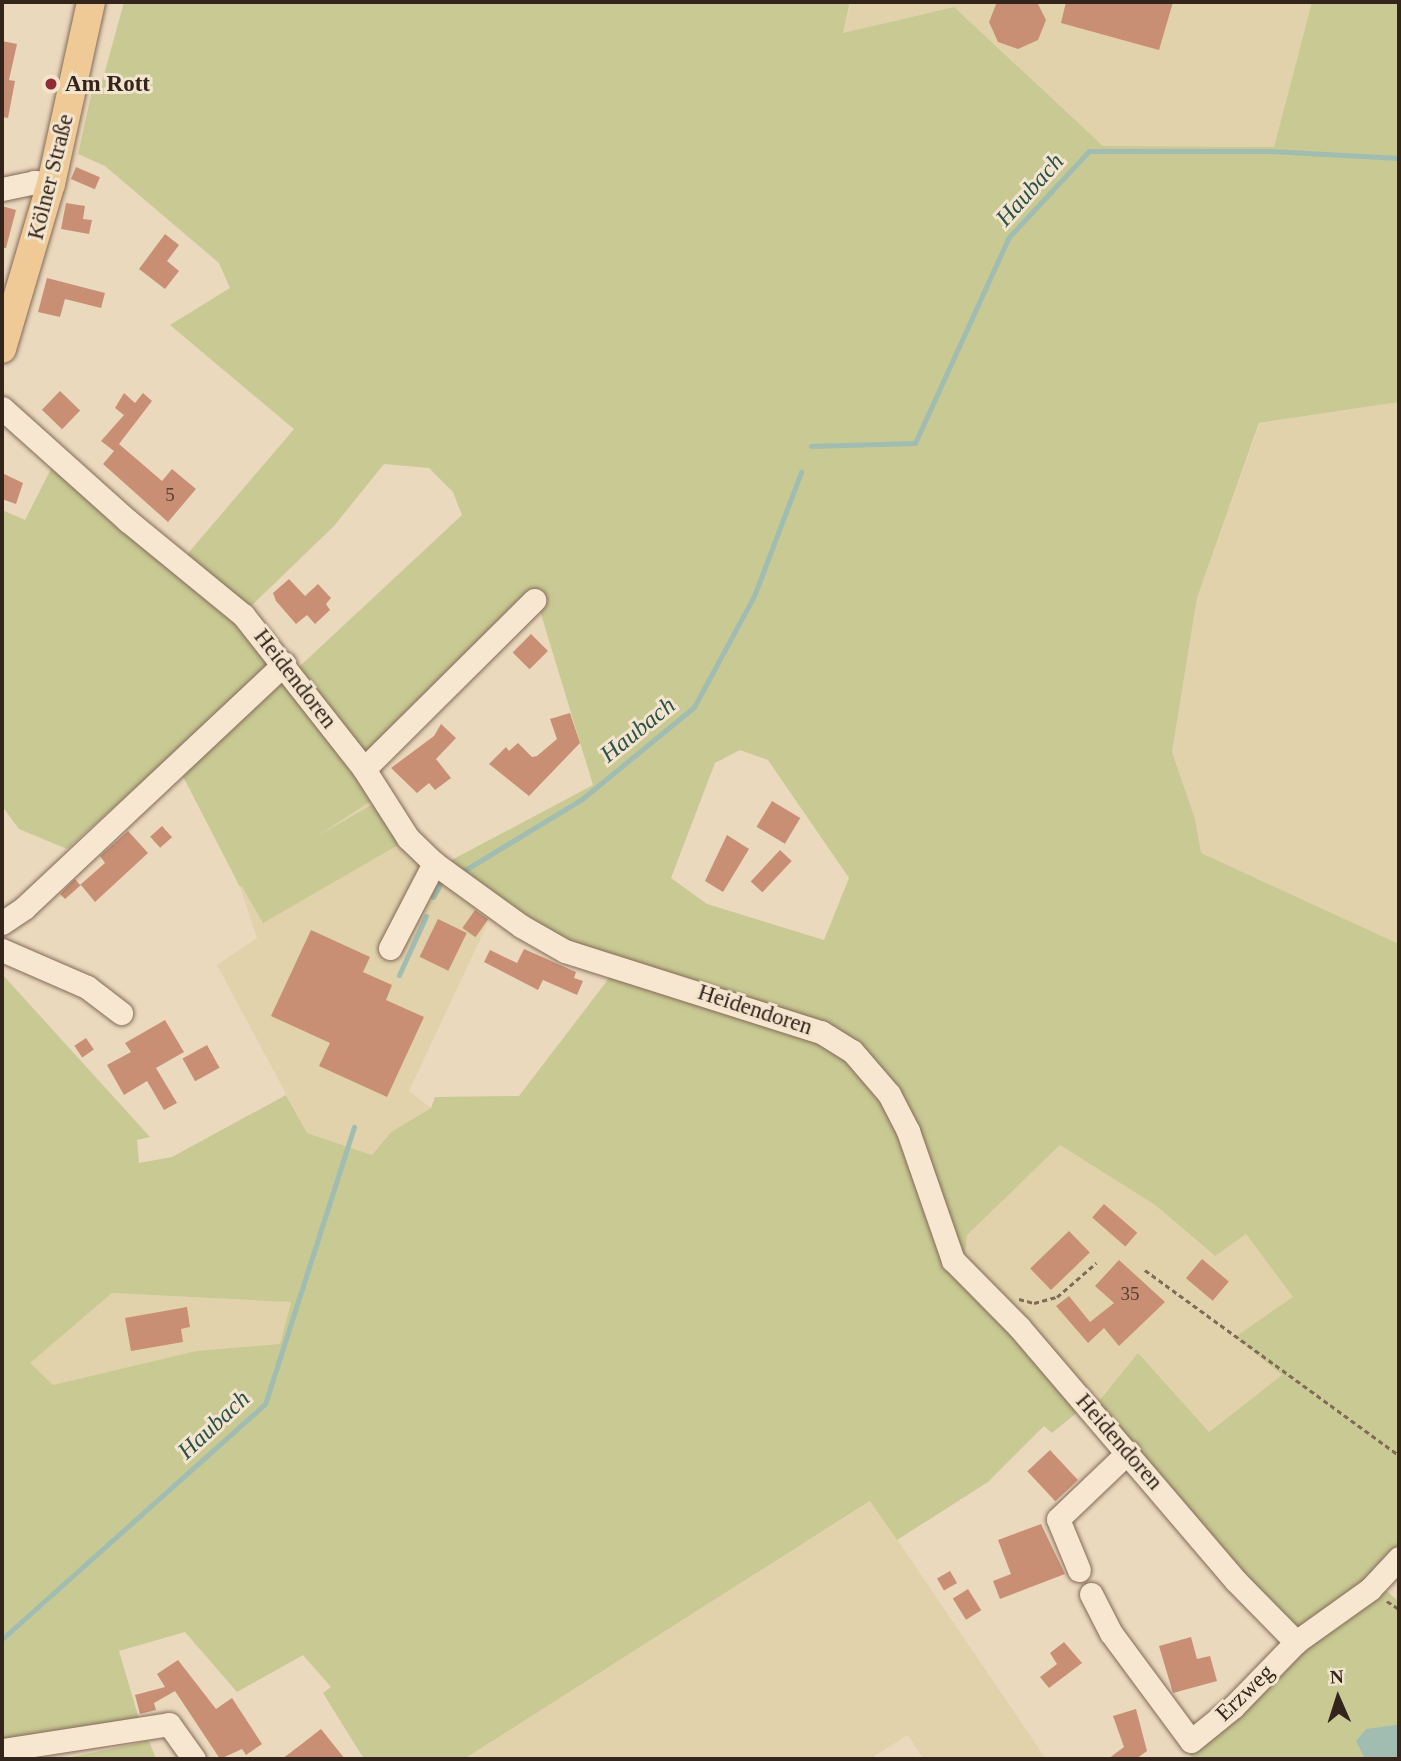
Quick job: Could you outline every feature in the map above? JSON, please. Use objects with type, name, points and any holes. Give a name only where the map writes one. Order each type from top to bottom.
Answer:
[{"type":"main road","name":"Kölner Straße","points":[[2,349],[51,184],[91,2]]},
{"type":"street","points":[[2,189],[34,182],[51,184]]},
{"type":"street","name":"Heidendoren","points":[[2,408],[243,615],[364,769],[408,838],[434,863],[521,926],[565,951],[821,1032],[852,1051],[889,1094],[908,1131],[953,1260],[1128,1452],[1236,1581],[1296,1642]]},
{"type":"street","points":[[364,769],[534,600]]},
{"type":"street","points":[[2,923],[24,908],[284,664]]},
{"type":"street","points":[[390,948],[434,863]]},
{"type":"street","points":[[2,950],[87,987],[121,1013]]},
{"type":"street","points":[[1079,1570],[1058,1519],[1128,1452]]},
{"type":"street","points":[[1296,1642],[1370,1589],[1399,1558]]},
{"type":"street","name":"Erzweg","points":[[1091,1594],[1111,1633],[1191,1741],[1233,1707],[1296,1642]]},
{"type":"street","points":[[2,1750],[169,1724],[194,1759]]},
{"type":"path","points":[[1034,1303],[1057,1297],[1096,1263]]},
{"type":"path","points":[[1145,1270],[1399,1455]]},
{"type":"shaded area","points":[[851,2],[1312,2],[1274,147],[1103,146],[954,7],[843,33]]},
{"type":"shaded area","points":[[1399,402],[1399,944],[1200,853],[1195,819],[1172,752],[1197,598],[1260,423]]},
{"type":"shaded area","points":[[374,799],[499,899],[409,1091],[431,1108],[391,1132],[372,1155],[307,1133],[217,965],[257,938],[240,887]]},
{"type":"shaded area","points":[[1060,1145],[1155,1205],[1214,1256],[1246,1234],[1293,1297],[1282,1375],[1208,1432],[1087,1416],[964,1258],[966,1235]]},
{"type":"shaded area","points":[[112,1293],[292,1302],[280,1345],[196,1351],[53,1385],[29,1363]]},
{"type":"shaded area","points":[[871,1501],[1046,1759],[923,1759],[908,1735],[870,1759],[464,1759]]},
{"type":"shaded area","points":[[1397,1725],[1399,1759],[1365,1759],[1356,1741],[1366,1729]]},
{"type":"green space","points":[[124,2],[850,2],[843,33],[954,7],[1103,146],[1274,147],[1312,2],[1399,2],[1399,402],[1259,423],[1197,598],[1172,752],[1195,819],[1201,853],[1399,944],[1399,1556],[1380,1585],[1399,1602],[1399,1759],[1194,1759],[1189,1754],[1295,1651],[1087,1416],[1138,1353],[1209,1432],[1282,1375],[1235,1337],[1293,1297],[1246,1234],[1215,1256],[1155,1205],[1060,1145],[967,1235],[964,1258],[1080,1410],[1052,1433],[1044,1426],[988,1482],[897,1540],[870,1501],[464,1759],[364,1759],[323,1693],[331,1687],[303,1655],[237,1692],[185,1632],[119,1651],[139,1719],[2,1740],[2,974],[150,1137],[137,1140],[139,1163],[172,1157],[286,1095],[307,1133],[372,1155],[391,1132],[431,1108],[435,1097],[519,1096],[613,973],[448,862],[593,785],[537,601],[366,768],[374,799],[240,887],[172,755],[67,849],[19,829],[2,806],[2,510],[25,520],[54,463],[184,558],[294,429],[170,325],[230,288],[219,263],[105,166],[78,154],[94,82],[101,86]],"holes":[[[384,464],[429,468],[453,492],[462,515],[299,667],[248,609],[334,526]],[[740,750],[768,760],[849,878],[824,940],[707,904],[671,878],[715,763]],[[112,1293],[291,1302],[280,1344],[196,1351],[53,1385],[30,1363]]]},
{"type":"green space","points":[[375,803],[399,845],[263,923],[239,882]]},
{"type":"green space","points":[[149,1741],[156,1759],[62,1759]]},
{"type":"building","points":[[997,2],[1037,2],[1046,20],[1038,40],[1018,49],[998,42],[989,22]]},
{"type":"building","points":[[1066,2],[1173,2],[1159,50],[1061,23]]},
{"type":"building","points":[[2,41],[17,44],[9,80],[15,81],[8,118],[2,117]]},
{"type":"building","points":[[76,167],[100,177],[95,189],[71,179]]},
{"type":"building","points":[[66,203],[85,206],[83,219],[92,220],[89,234],[61,229]]},
{"type":"building","points":[[2,206],[16,210],[6,248],[2,248]]},
{"type":"building","points":[[165,234],[179,245],[167,261],[179,271],[165,289],[139,269]]},
{"type":"building","points":[[47,278],[105,293],[101,308],[65,299],[60,317],[38,312]]},
{"type":"building","points":[[60,391],[80,410],[62,429],[42,410]]},
{"type":"building","points":[[124,393],[135,403],[143,393],[152,401],[119,444],[162,481],[172,469],[196,489],[168,522],[103,464],[114,451],[101,441],[124,415],[115,408]]},
{"type":"building","points":[[2,473],[23,483],[16,504],[2,499]]},
{"type":"building","points":[[289,579],[305,596],[318,584],[331,598],[326,604],[330,610],[315,624],[307,615],[296,624],[276,601],[273,593]]},
{"type":"building","points":[[531,634],[548,651],[530,669],[513,652]]},
{"type":"building","points":[[570,713],[580,743],[529,796],[489,764],[506,747],[509,751],[518,743],[532,757],[537,756],[557,739],[550,719]]},
{"type":"building","points":[[441,724],[456,738],[436,759],[451,778],[435,790],[429,783],[417,793],[391,768],[434,736]]},
{"type":"building","points":[[772,801],[800,818],[785,844],[757,827]]},
{"type":"building","points":[[162,826],[172,837],[160,848],[150,837]]},
{"type":"building","points":[[128,831],[148,853],[95,902],[81,885],[65,899],[60,894],[75,879],[80,885],[105,863],[100,856]]},
{"type":"building","points":[[727,835],[749,849],[723,892],[705,881]]},
{"type":"building","points":[[780,850],[792,861],[762,892],[751,881]]},
{"type":"building","points":[[475,910],[488,919],[475,937],[462,928]]},
{"type":"building","points":[[438,919],[467,933],[448,971],[420,957]]},
{"type":"building","points":[[311,930],[370,957],[363,972],[392,985],[386,1000],[424,1017],[387,1097],[319,1066],[330,1043],[271,1016]]},
{"type":"building","points":[[524,949],[576,972],[574,978],[583,981],[577,995],[543,980],[538,990],[484,962],[490,950],[517,963]]},
{"type":"building","points":[[165,1020],[184,1052],[156,1068],[177,1103],[164,1110],[147,1081],[124,1095],[107,1065],[131,1052],[125,1043]]},
{"type":"building","points":[[86,1038],[94,1050],[82,1057],[74,1046]]},
{"type":"building","points":[[207,1045],[220,1068],[195,1081],[183,1059]]},
{"type":"building","points":[[1104,1204],[1137,1233],[1125,1246],[1092,1218]]},
{"type":"building","points":[[1069,1231],[1090,1253],[1051,1290],[1030,1269]]},
{"type":"building","points":[[1202,1259],[1229,1281],[1213,1301],[1186,1278]]},
{"type":"building","points":[[1119,1260],[1165,1302],[1119,1346],[1104,1328],[1088,1343],[1056,1306],[1069,1296],[1090,1322],[1114,1303],[1095,1286]]},
{"type":"building","points":[[187,1307],[190,1327],[181,1329],[183,1342],[131,1351],[125,1318]]},
{"type":"building","points":[[1050,1450],[1078,1480],[1055,1501],[1027,1471]]},
{"type":"building","points":[[1041,1524],[1065,1574],[1000,1599],[993,1581],[1011,1574],[998,1540]]},
{"type":"building","points":[[950,1571],[957,1583],[944,1591],[937,1578]]},
{"type":"building","points":[[968,1589],[981,1610],[966,1620],[953,1599]]},
{"type":"building","points":[[1191,1637],[1197,1659],[1210,1656],[1217,1681],[1173,1693],[1159,1646]]},
{"type":"building","points":[[1064,1642],[1082,1663],[1049,1688],[1040,1677],[1057,1664],[1050,1653]]},
{"type":"building","points":[[178,1660],[216,1709],[232,1698],[262,1744],[246,1755],[242,1749],[220,1759],[175,1691],[154,1703],[156,1710],[140,1714],[135,1695],[165,1687],[157,1674]]},
{"type":"building","points":[[1136,1709],[1147,1751],[1136,1759],[1108,1759],[1124,1747],[1113,1716]]},
{"type":"building","points":[[321,1729],[345,1759],[282,1759],[303,1743]]},
{"type":"waterway","name":"Haubach","points":[[811,446],[915,443],[1009,237],[1089,151],[1268,151],[1399,158]]},
{"type":"waterway","name":"Haubach","points":[[460,873],[582,799],[694,707],[754,596],[801,472]]},
{"type":"waterway","name":"Haubach","points":[[433,897],[440,885]]},
{"type":"waterway","name":"Haubach","points":[[399,975],[426,916]]},
{"type":"waterway","name":"Haubach","points":[[2,1639],[265,1404],[354,1127]]},
{"type":"place","name":"Am Rott","points":[[51,84]]}]
